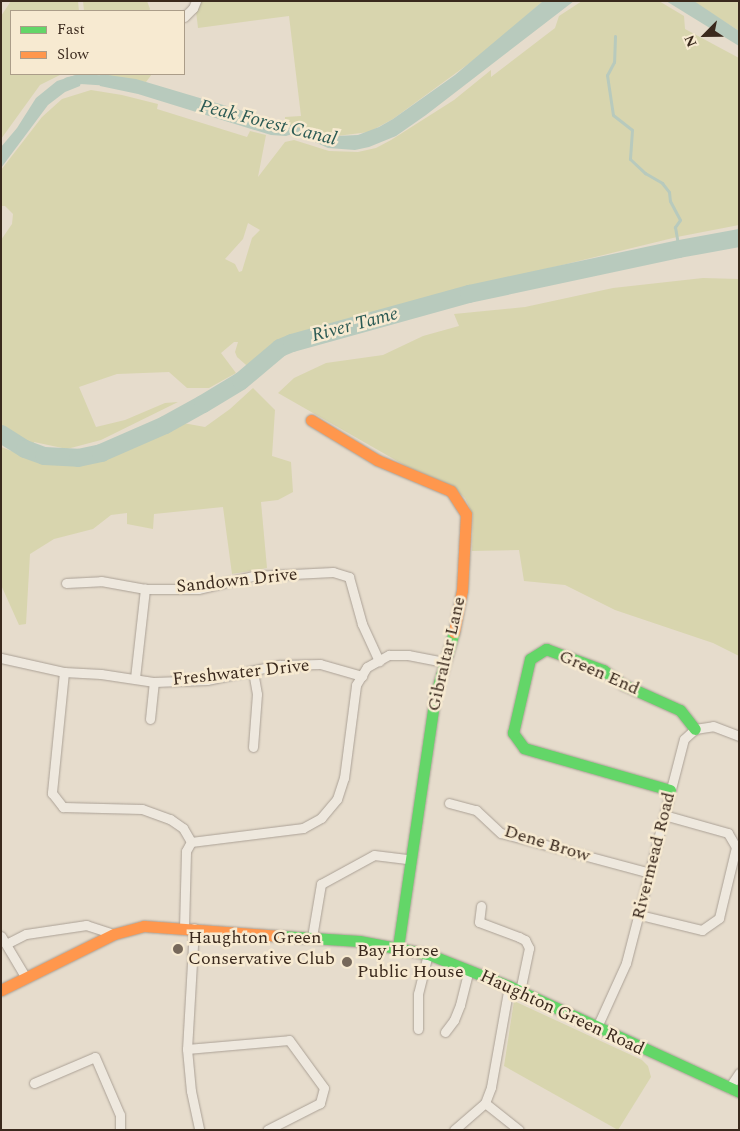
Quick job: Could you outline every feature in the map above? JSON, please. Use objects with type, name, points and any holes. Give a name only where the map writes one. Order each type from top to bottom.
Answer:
[{"type":"street","points":[[185,16],[193,8],[196,1]]},
{"type":"street","name":"Gibraltar Lane","points":[[311,420],[377,460],[451,491],[466,514],[462,590],[458,619],[436,696],[398,946]]},
{"type":"street","name":"Sandown Drive","points":[[66,583],[101,581],[145,589],[198,589],[253,576],[332,572],[349,577],[362,624],[379,661]]},
{"type":"street","points":[[135,678],[145,589]]},
{"type":"street","name":"Green End","points":[[670,790],[524,748],[513,734],[530,659],[546,649],[603,670],[624,685],[680,710],[695,729]]},
{"type":"street","points":[[191,842],[303,828],[321,818],[337,799],[344,778],[356,685],[367,667],[389,655],[408,655],[445,662]]},
{"type":"street","name":"Freshwater Drive","points":[[1,658],[64,672],[135,678],[154,682],[207,680],[253,672],[279,665],[320,664],[362,676]]},
{"type":"street","points":[[64,672],[52,793],[62,807],[142,809],[170,819],[183,828],[191,842]]},
{"type":"street","points":[[252,747],[257,694],[253,672]]},
{"type":"street","points":[[150,719],[154,682]]},
{"type":"street","points":[[695,729],[713,726],[739,736]]},
{"type":"street","name":"Rivermead Road","points":[[597,1027],[626,963],[684,739],[695,729]]},
{"type":"street","name":"Dene Brow","points":[[449,804],[476,810],[501,833],[650,873]]},
{"type":"street","points":[[640,914],[702,930],[719,918],[724,900],[736,847],[728,833],[664,815]]},
{"type":"street","points":[[191,842],[186,851],[189,928],[187,1049],[191,1091],[199,1130]]},
{"type":"street","points":[[312,937],[321,884],[374,855],[410,859]]},
{"type":"street","points":[[454,1130],[485,1103],[514,988],[529,948],[526,940],[479,922],[481,906]]},
{"type":"street","points":[[26,978],[4,940],[26,934],[86,925],[114,934]]},
{"type":"street","name":"Haughton Green Road","points":[[1,990],[114,934],[144,926],[312,937],[398,946],[428,954],[514,988],[734,1090]]},
{"type":"street","points":[[418,1029],[418,994],[428,954]]},
{"type":"street","points":[[445,1032],[454,1020],[460,1005],[469,970]]},
{"type":"street","points":[[187,1049],[288,1040],[324,1088],[320,1103],[267,1130]]},
{"type":"street","points":[[34,1083],[95,1057],[120,1115],[120,1130]]},
{"type":"street","points":[[734,1090],[739,1073]]},
{"type":"street","points":[[485,1103],[519,1130]]},
{"type":"shaded area","points":[[11,1],[78,1],[79,10],[10,10],[10,75],[60,75],[40,85],[1,139],[1,16]]},
{"type":"shaded area","points":[[83,1],[147,1],[150,9],[150,10],[84,10]]},
{"type":"shaded area","points":[[200,1],[543,1],[482,54],[393,119],[369,132],[337,136],[285,124],[285,117],[301,116],[289,16],[198,28],[196,11]]},
{"type":"shaded area","points":[[582,1],[659,1],[684,16],[685,29],[739,58],[739,225],[677,237],[403,304],[406,310],[280,348],[253,371],[237,357],[235,352],[238,342],[234,342],[221,353],[236,373],[209,388],[187,388],[169,372],[117,374],[79,387],[96,427],[125,420],[165,403],[178,402],[101,440],[67,449],[34,442],[35,453],[1,434],[1,240],[12,224],[13,214],[5,206],[1,206],[1,170],[42,117],[62,99],[91,90],[122,95],[158,104],[157,109],[247,137],[250,131],[266,135],[258,177],[285,142],[294,140],[329,151],[358,152],[376,148],[391,140],[454,100],[491,70],[491,77],[555,28],[559,16]],"holes":[[[248,223],[260,230],[252,238],[242,271],[239,272],[235,264],[225,259],[243,239]]]},
{"type":"shaded area","points":[[694,1],[739,1],[739,31],[697,4]]},
{"type":"shaded area","points":[[105,75],[151,75],[146,82]]},
{"type":"shaded area","points":[[703,278],[739,279],[739,656],[713,643],[615,610],[565,585],[524,581],[519,550],[472,551],[473,515],[465,498],[452,486],[406,466],[278,393],[294,378],[326,363],[383,355],[423,336],[459,326],[454,314],[525,307],[613,288]]},
{"type":"shaded area","points":[[253,388],[275,410],[272,456],[291,462],[293,492],[278,500],[261,502],[267,568],[232,574],[223,507],[154,514],[153,529],[127,524],[127,513],[111,515],[93,529],[54,539],[30,554],[26,624],[19,625],[1,585],[1,447],[41,462],[44,456],[78,458],[101,453],[172,421],[205,427],[230,409]]},
{"type":"shaded area","points":[[514,1001],[642,1060],[648,1066],[651,1077],[618,1130],[504,1066]]},
{"type":"water","points":[[543,1],[574,1],[396,136],[369,147],[355,150],[328,148],[295,133],[286,136],[271,135],[138,94],[100,86],[97,79],[100,75],[108,75],[136,79],[314,132],[337,136],[358,135],[379,127],[455,75]]},
{"type":"water","points":[[666,1],[694,1],[739,31],[739,46]]},
{"type":"water","points":[[76,75],[79,75],[81,79],[80,86],[65,92],[48,105],[1,168],[1,147],[17,128],[36,98],[57,81]]},
{"type":"waterway","points":[[615,36],[614,62],[607,75],[613,115],[632,130],[630,159],[645,173],[662,183],[669,192],[670,201],[680,220],[675,227],[679,249]]},
{"type":"waterway","name":"Peak Forest Canal","points":[[68,82],[81,79],[111,81]]},
{"type":"waterway","points":[[738,238],[739,227]]},
{"type":"waterway","name":"River Tame","points":[[1,434],[25,449],[44,456],[78,458],[101,453],[165,425],[203,404],[241,381],[280,348],[292,343],[469,294],[739,238]]},
{"type":"traffic: fast","points":[[398,947],[435,696],[454,632]]},
{"type":"traffic: fast","points":[[670,790],[524,748],[513,733],[530,659],[546,649],[603,670],[624,685],[680,710],[695,729]]},
{"type":"traffic: fast","points":[[281,936],[359,941],[428,954],[509,986],[739,1092]]},
{"type":"traffic: slow","points":[[311,420],[377,460],[451,491],[466,514],[462,590],[454,632]]},
{"type":"traffic: slow","points":[[1,990],[114,934],[144,926],[281,936]]},
{"type":"place","name":"Haughton Green Conservative Club","points":[[178,949]]},
{"type":"place","name":"Bay Horse Public House","points":[[347,962]]}]
